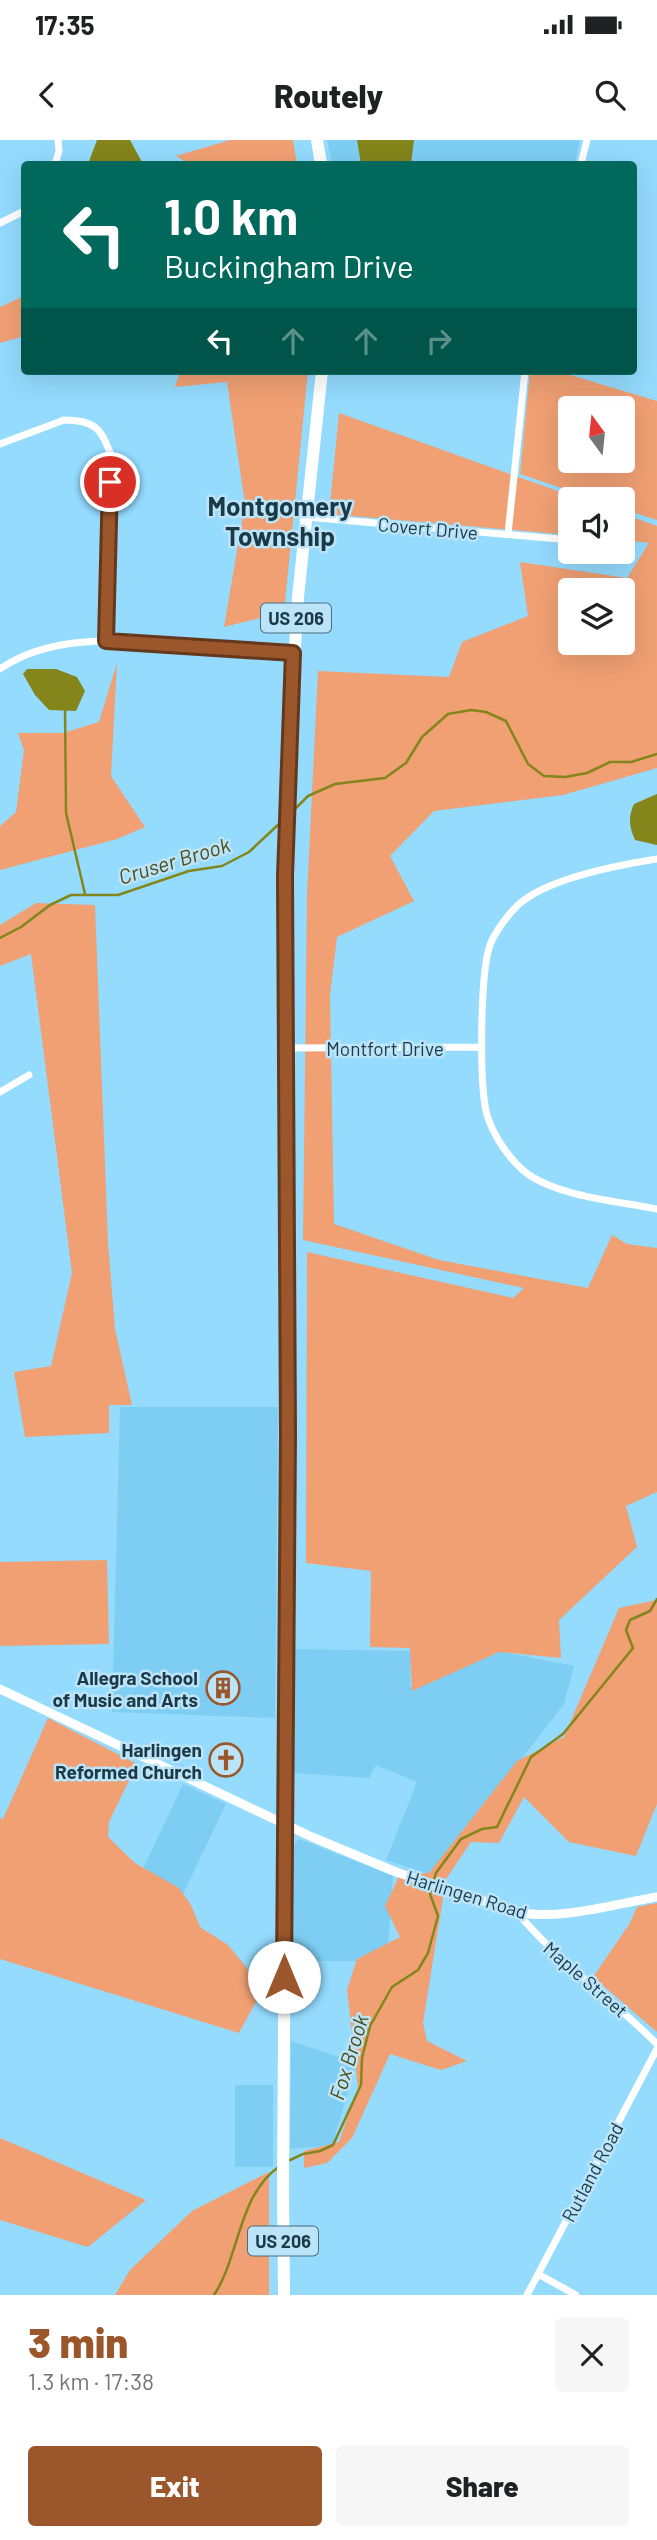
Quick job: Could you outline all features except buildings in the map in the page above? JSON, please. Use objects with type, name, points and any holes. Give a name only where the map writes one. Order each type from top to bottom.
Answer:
[{"type":"highway","points":[[317,140],[320,161]]},
{"type":"highway","name":"US 206","points":[[284,2295],[284,1825],[288,1434],[285,840],[293,653],[322,375]]},
{"type":"street","points":[[56,161],[60,151],[58,140]]},
{"type":"street","points":[[582,161],[587,140]]},
{"type":"street","points":[[0,223],[21,212]]},
{"type":"street","points":[[509,534],[526,375]]},
{"type":"street","points":[[0,444],[64,420],[94,425],[104,436],[111,456],[106,641]]},
{"type":"street","name":"Covert Drive","points":[[306,517],[558,539]]},
{"type":"street","points":[[0,669],[45,649],[73,643],[106,641],[293,653]]},
{"type":"street","points":[[657,859],[573,878],[536,892],[517,906],[496,934],[490,947],[485,968],[482,1047],[483,1089],[487,1114],[494,1131],[517,1164],[530,1175],[556,1189],[657,1209]]},
{"type":"street","name":"Montfort Drive","points":[[287,1048],[482,1047]]},
{"type":"street","points":[[0,1092],[29,1075]]},
{"type":"street","name":"Harlingen Road","points":[[0,1689],[284,1825],[424,1882],[517,1912],[531,1915],[556,1914],[657,1897]]},
{"type":"street","name":"Maple Street","points":[[517,1912],[563,1961],[625,2012],[657,2044]]},
{"type":"street","name":"Rutland Road","points":[[527,2295],[657,2049]]},
{"type":"street","points":[[538,2274],[576,2295]]},
{"type":"shaded area","points":[[97,140],[130,140],[141,161],[89,161]]},
{"type":"shaded area","points":[[230,140],[293,140],[296,161],[184,161],[176,156]]},
{"type":"shaded area","points":[[327,140],[580,140],[576,161],[331,161]]},
{"type":"shaded area","points":[[357,140],[414,140],[411,161],[360,161]]},
{"type":"shaded area","points":[[21,297],[21,337],[0,343],[0,307]]},
{"type":"shaded area","points":[[179,375],[308,375],[284,612],[224,627],[245,504],[227,382],[175,387]]},
{"type":"shaded area","points":[[530,375],[570,375],[657,401],[657,520],[635,513],[635,487],[558,487],[520,474]]},
{"type":"shaded area","points":[[339,413],[558,491],[558,534],[329,514]]},
{"type":"shaded area","points":[[635,518],[657,526],[657,768],[563,795],[434,811],[390,856],[414,901],[337,937],[330,995],[334,1224],[439,1260],[588,1288],[612,1235],[627,1244],[657,1248],[657,1492],[626,1506],[637,1547],[559,1620],[561,1658],[499,1652],[412,1691],[410,1648],[370,1647],[371,1571],[306,1563],[307,1252],[513,1298],[524,1288],[303,1240],[307,895],[318,671],[449,677],[462,642],[528,616],[520,562],[627,578],[649,543],[635,541]]},
{"type":"shaded area","points":[[117,663],[111,776],[145,827],[117,839],[0,870],[0,826],[16,812],[24,750],[18,733],[63,733],[99,722]]},
{"type":"shaded area","points":[[27,669],[56,669],[77,677],[85,691],[76,711],[49,710],[35,695],[23,674]]},
{"type":"shaded area","points":[[657,794],[657,845],[635,840],[630,822],[634,804]]},
{"type":"shaded area","points":[[36,903],[95,905],[108,1242],[115,1329],[132,1405],[109,1405],[109,1433],[25,1437],[14,1372],[51,1366],[72,1273],[31,954],[0,966],[0,925]]},
{"type":"shaded area","points":[[120,1407],[278,1407],[275,1718],[112,1712]]},
{"type":"shaded area","points":[[107,1560],[109,1644],[0,1646],[0,1562]]},
{"type":"shaded area","points":[[657,1600],[657,1804],[636,1856],[569,1842],[524,1797],[499,1843],[471,1842],[446,1879],[423,2023],[427,2041],[467,2061],[441,2070],[390,2054],[352,2138],[327,2163],[304,2168],[304,2151],[339,2142],[358,2088],[347,1990],[357,1959],[400,1937],[385,1906],[400,1874],[429,1873],[517,1761],[564,1737],[619,1608]]},
{"type":"shaded area","points":[[433,1638],[574,1666],[564,1704],[432,1875],[386,1860],[417,1782],[376,1765],[369,1778],[294,1773],[294,1716],[295,1649],[411,1651],[410,1687]]},
{"type":"shaded area","points":[[48,1718],[137,1764],[109,1822],[108,1837],[135,1863],[179,1888],[191,1905],[200,1927],[228,1945],[247,1968],[258,1998],[239,2033],[0,1959],[0,1818],[3,1819]]},
{"type":"shaded area","points":[[183,1784],[226,1804],[183,1894],[141,1873]]},
{"type":"shaded area","points":[[299,1839],[393,1876],[387,1961],[293,1961],[293,1845]]},
{"type":"shaded area","points":[[657,1903],[657,2032],[593,1977],[630,1923],[637,1907]]},
{"type":"shaded area","points":[[291,2041],[357,2063],[332,2145],[290,2149]]},
{"type":"shaded area","points":[[235,2085],[273,2085],[273,2167],[235,2167]]},
{"type":"shaded area","points":[[0,2138],[146,2200],[88,2247],[0,2220]]},
{"type":"shaded area","points":[[269,2172],[269,2295],[115,2295],[130,2270],[192,2211]]},
{"type":"waterway","points":[[65,707],[66,813],[85,894]]},
{"type":"waterway","name":"Cruser Brook","points":[[290,814],[308,796],[335,784],[385,778],[406,763],[422,737],[448,714],[471,710],[486,712],[506,721],[528,764],[544,776],[565,777],[587,773],[610,762],[631,762],[657,754]]},
{"type":"waterway","name":"Cruser Brook","points":[[0,938],[21,927],[50,905],[71,895],[118,895],[189,871],[222,866],[249,852],[280,823]]},
{"type":"waterway","name":"Fox Brook","points":[[288,2161],[333,2145],[361,2085],[362,2058],[370,2026],[392,1987],[418,1970],[428,1953],[438,1916],[430,1894],[436,1873],[461,1839],[482,1829],[497,1827],[531,1757],[563,1734],[633,1648],[626,1630],[630,1620],[650,1611],[657,1599]]},
{"type":"waterway","name":"Fox Brook","points":[[214,2295],[223,2279],[256,2192],[266,2178],[280,2166]]},
{"type":"place","name":"Allegra School of Music and Arts","points":[[223,1688]]},
{"type":"place","name":"Harlingen Reformed Church","points":[[226,1760]]},
{"type":"district","name":"Montgomery Township","points":[[280,520]]},
{"type":"route","points":[[110,482],[106,641],[293,653],[285,876],[288,1434],[284,1977]]}]
